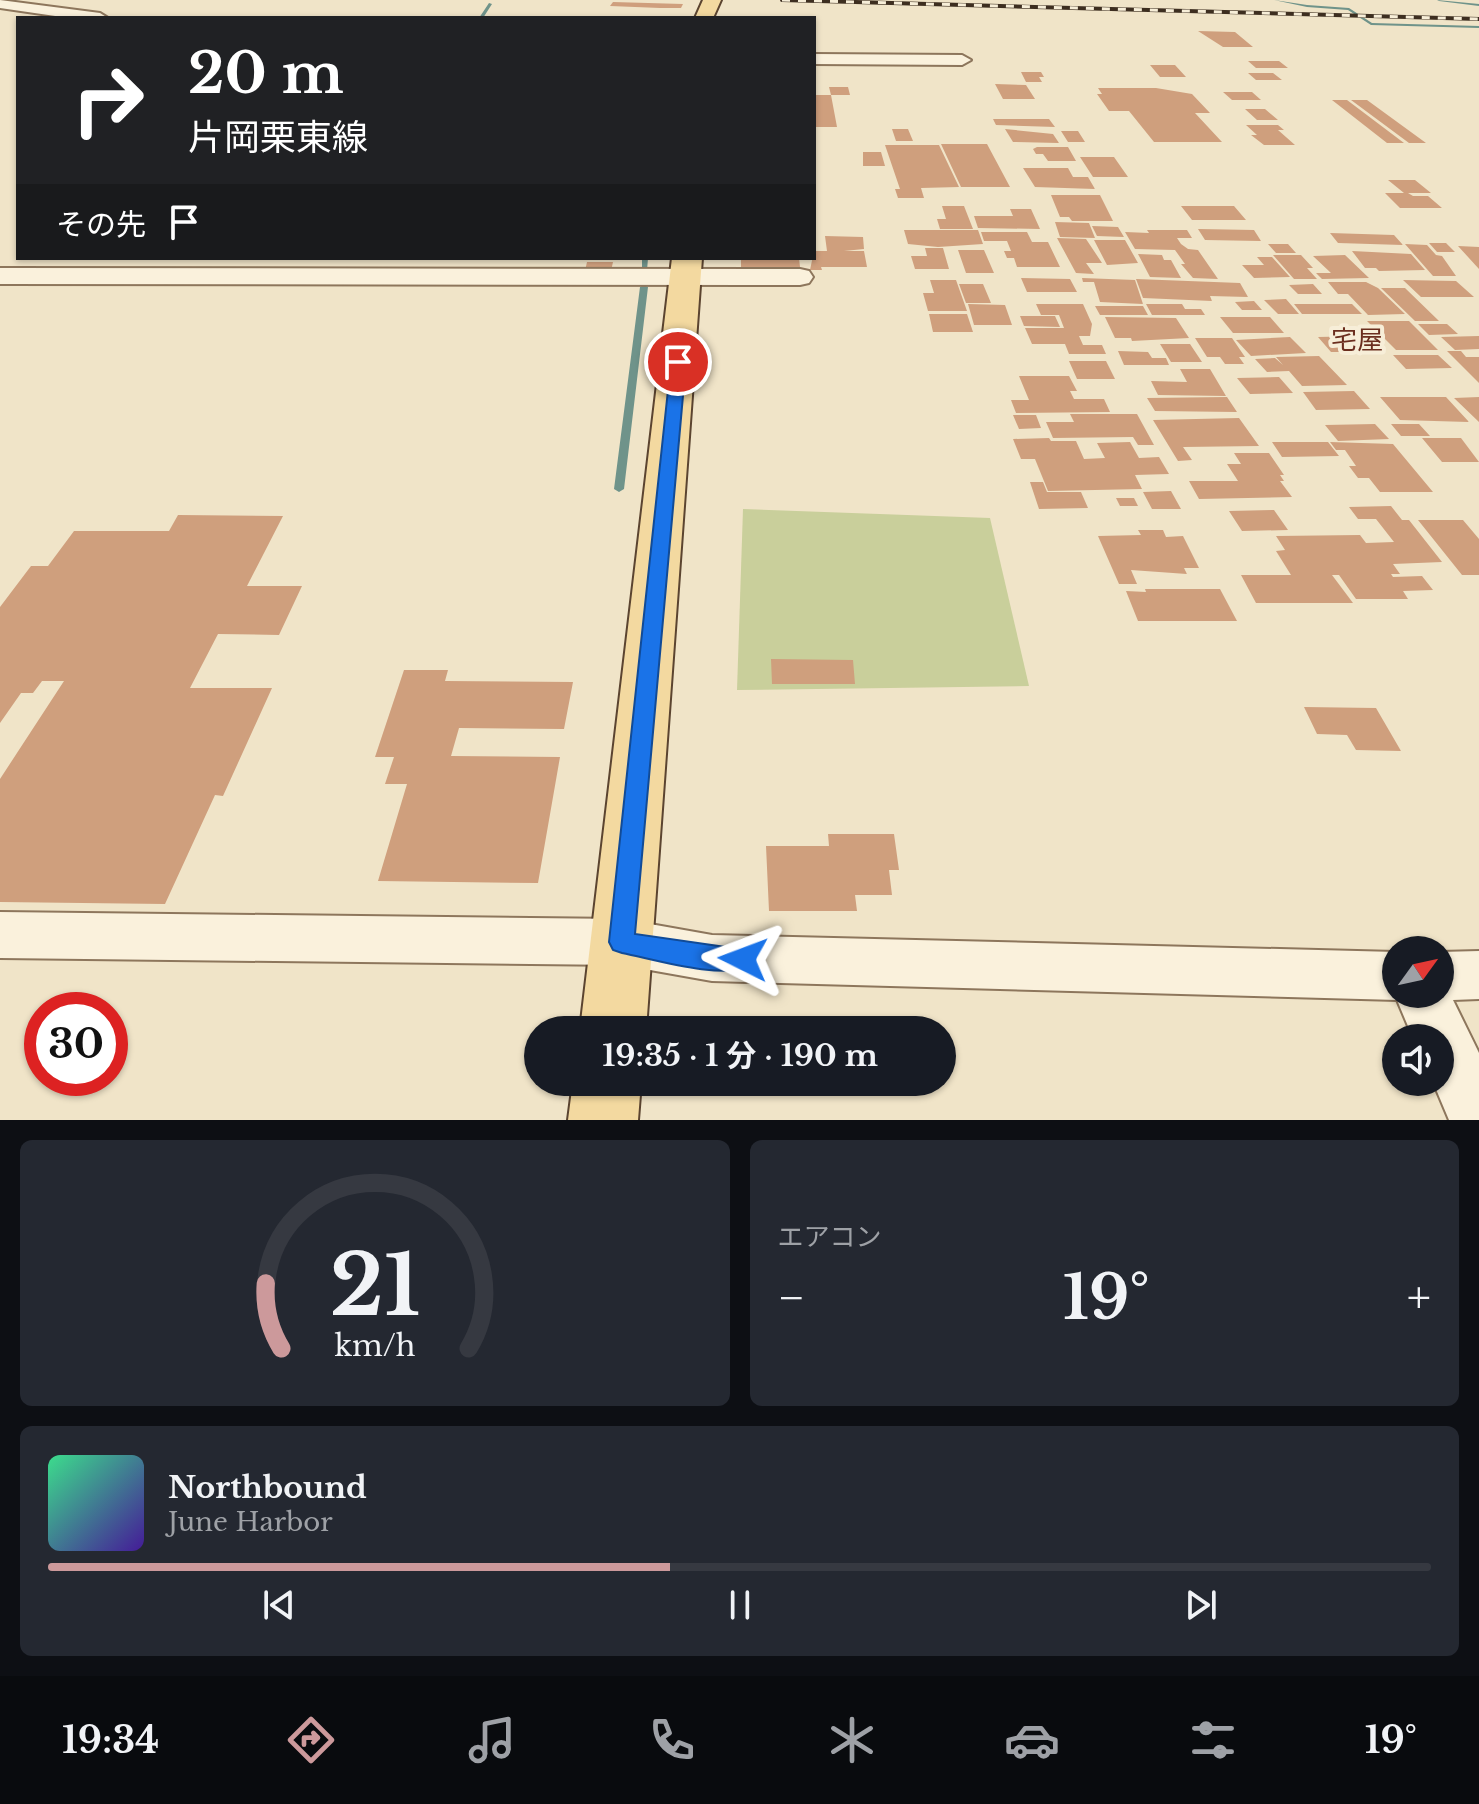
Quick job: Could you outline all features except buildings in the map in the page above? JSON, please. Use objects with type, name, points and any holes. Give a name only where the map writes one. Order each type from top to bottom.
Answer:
[{"type":"main road","points":[[614,1016],[687,268]]},
{"type":"main road","points":[[603,1120],[606,1096]]},
{"type":"street","points":[[1,2],[88,16]]},
{"type":"street","points":[[816,59],[962,60]]},
{"type":"street","points":[[0,276],[687,268],[800,277]]},
{"type":"street","points":[[0,935],[622,942],[712,958],[1382,976]]},
{"type":"street","points":[[1454,976],[1479,975]]},
{"type":"street","points":[[1428,1008],[1479,1118]]},
{"type":"green space","points":[[743,509],[990,518],[1029,686],[737,690]]},
{"type":"waterway","points":[[1276,0],[1349,9],[1371,24],[1479,27]]},
{"type":"waterway","points":[[1439,0],[1479,5]]},
{"type":"waterway","points":[[482,16],[490,4]]},
{"type":"waterway","points":[[645,260],[645,270]]},
{"type":"waterway","points":[[619,489],[644,287]]},
{"type":"railway","points":[[782,0],[1479,19]]},
{"type":"district","name":"宅屋","points":[[1357,340]]},
{"type":"route","points":[[678,362],[622,942],[712,958],[743,959]]}]
